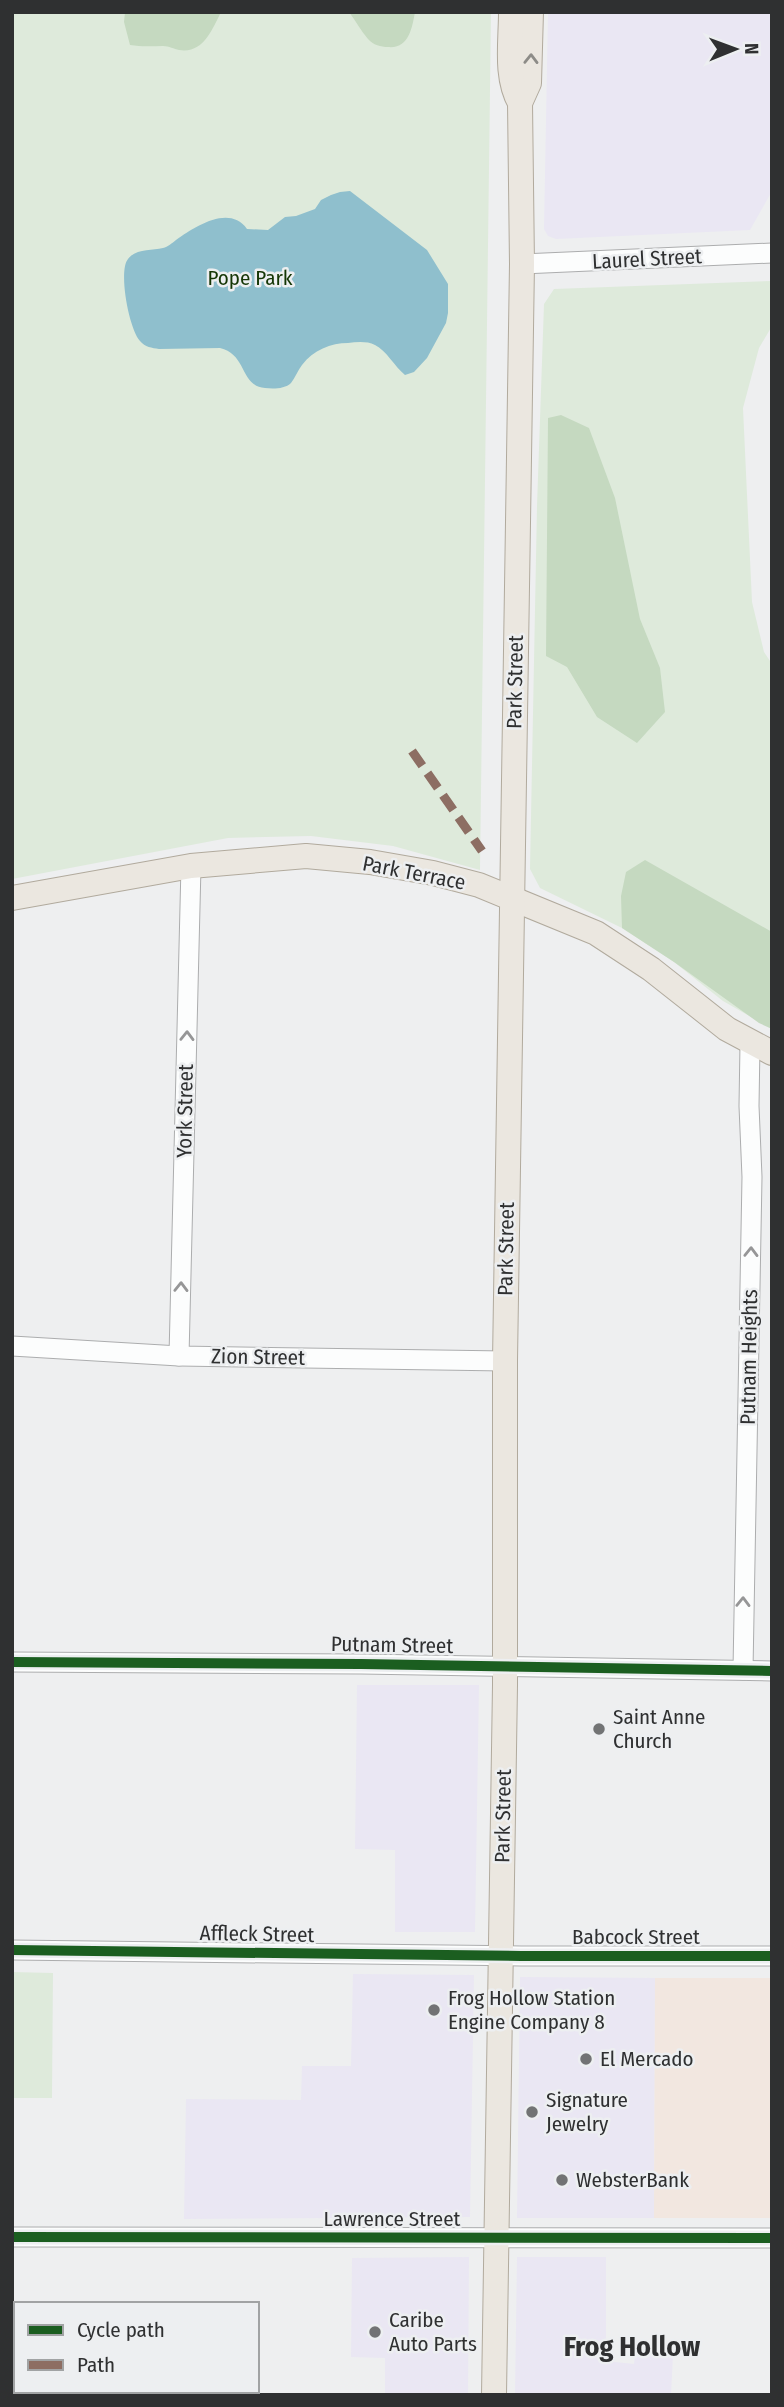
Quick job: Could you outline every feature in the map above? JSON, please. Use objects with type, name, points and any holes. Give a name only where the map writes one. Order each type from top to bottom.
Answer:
[{"type":"main road","name":"Park Street","points":[[511,12],[510,72],[514,93],[520,103]]},
{"type":"main road","name":"Park Street","points":[[494,2395],[505,1667],[505,1361],[522,264],[520,103],[530,83],[531,12]]},
{"type":"main road","name":"Park Terrace","points":[[12,898],[191,866],[306,856],[370,862],[433,873],[478,886],[572,922],[622,949],[710,1017],[761,1049]]},
{"type":"street","name":"Laurel Street","points":[[522,264],[772,253]]},
{"type":"street","name":"York Street","points":[[179,1356],[191,866]]},
{"type":"street","name":"Putnam Heights","points":[[743,1670],[752,1177],[749,1106],[761,1049]]},
{"type":"street","name":"Zion Street","points":[[12,1346],[179,1356],[505,1361]]},
{"type":"street","name":"Putnam Street","points":[[12,1662],[361,1664],[772,1671]]},
{"type":"street","name":"Affleck Street","points":[[12,1950],[501,1956]]},
{"type":"street","name":"Babcock Street","points":[[501,1956],[772,1956]]},
{"type":"street","name":"Lawrence Street","points":[[12,2237],[772,2238]]},
{"type":"shaded area","points":[[548,12],[772,12],[772,191],[750,230],[556,239],[548,236],[544,229]]},
{"type":"shaded area","points":[[357,1685],[479,1685],[475,1932],[395,1932],[395,1850],[355,1849]]},
{"type":"shaded area","points":[[353,1974],[474,1975],[470,2217],[184,2219],[186,2099],[301,2100],[302,2066],[351,2066]]},
{"type":"shaded area","points":[[520,1977],[655,1978],[654,2218],[517,2218]]},
{"type":"shaded area","points":[[655,1978],[772,1978],[772,2218],[654,2218]]},
{"type":"shaded area","points":[[469,2257],[468,2395],[385,2395],[385,2358],[351,2357],[352,2258]]},
{"type":"shaded area","points":[[517,2257],[606,2257],[606,2361],[634,2364],[635,2355],[673,2355],[671,2395],[515,2395]]},
{"type":"green space","name":"Pope Park","points":[[12,12],[491,12],[480,870],[393,846],[311,836],[228,838],[12,879]]},
{"type":"green space","points":[[125,12],[221,12],[206,39],[194,48],[179,50],[165,46],[130,45],[124,22]]},
{"type":"green space","points":[[349,12],[415,12],[411,31],[405,41],[401,45],[388,47],[370,41]]},
{"type":"green space","points":[[772,281],[772,326],[759,348],[743,408],[752,602],[764,652],[772,664],[772,1029],[723,1001],[674,962],[622,928],[540,888],[530,869],[544,304],[554,289]]},
{"type":"green space","points":[[561,415],[589,428],[615,498],[640,619],[660,668],[665,712],[637,743],[597,717],[567,667],[546,656],[548,418]]},
{"type":"green space","points":[[645,860],[772,932],[772,1029],[759,1023],[622,928],[621,896],[626,872]]},
{"type":"green space","points":[[12,1972],[53,1973],[52,2098],[12,2098]]},
{"type":"water","points":[[350,191],[427,250],[448,284],[446,323],[427,358],[414,372],[405,375],[379,347],[372,344],[342,343],[323,348],[311,355],[288,385],[265,388],[251,382],[229,351],[220,348],[159,349],[146,346],[140,341],[132,325],[126,300],[125,265],[131,255],[170,245],[202,224],[222,218],[231,218],[247,229],[268,230],[285,217],[315,209],[321,200],[331,195]]},
{"type":"marked path","points":[[412,751],[482,851]]},
{"type":"cycle path","points":[[12,1662],[361,1664],[772,1671]]},
{"type":"cycle path","points":[[12,1950],[772,1956]]},
{"type":"cycle path","points":[[12,2237],[772,2238]]},
{"type":"place","name":"Saint Anne Church","points":[[599,1729]]},
{"type":"place","name":"Frog Hollow Station Engine Company 8","points":[[434,2010]]},
{"type":"place","name":"El Mercado","points":[[586,2059]]},
{"type":"place","name":"Signature Jewelry","points":[[532,2112]]},
{"type":"place","name":"WebsterBank","points":[[562,2180]]},
{"type":"place","name":"Caribe Auto Parts","points":[[375,2332]]},
{"type":"district","name":"Frog Hollow","points":[[632,2346]]}]
